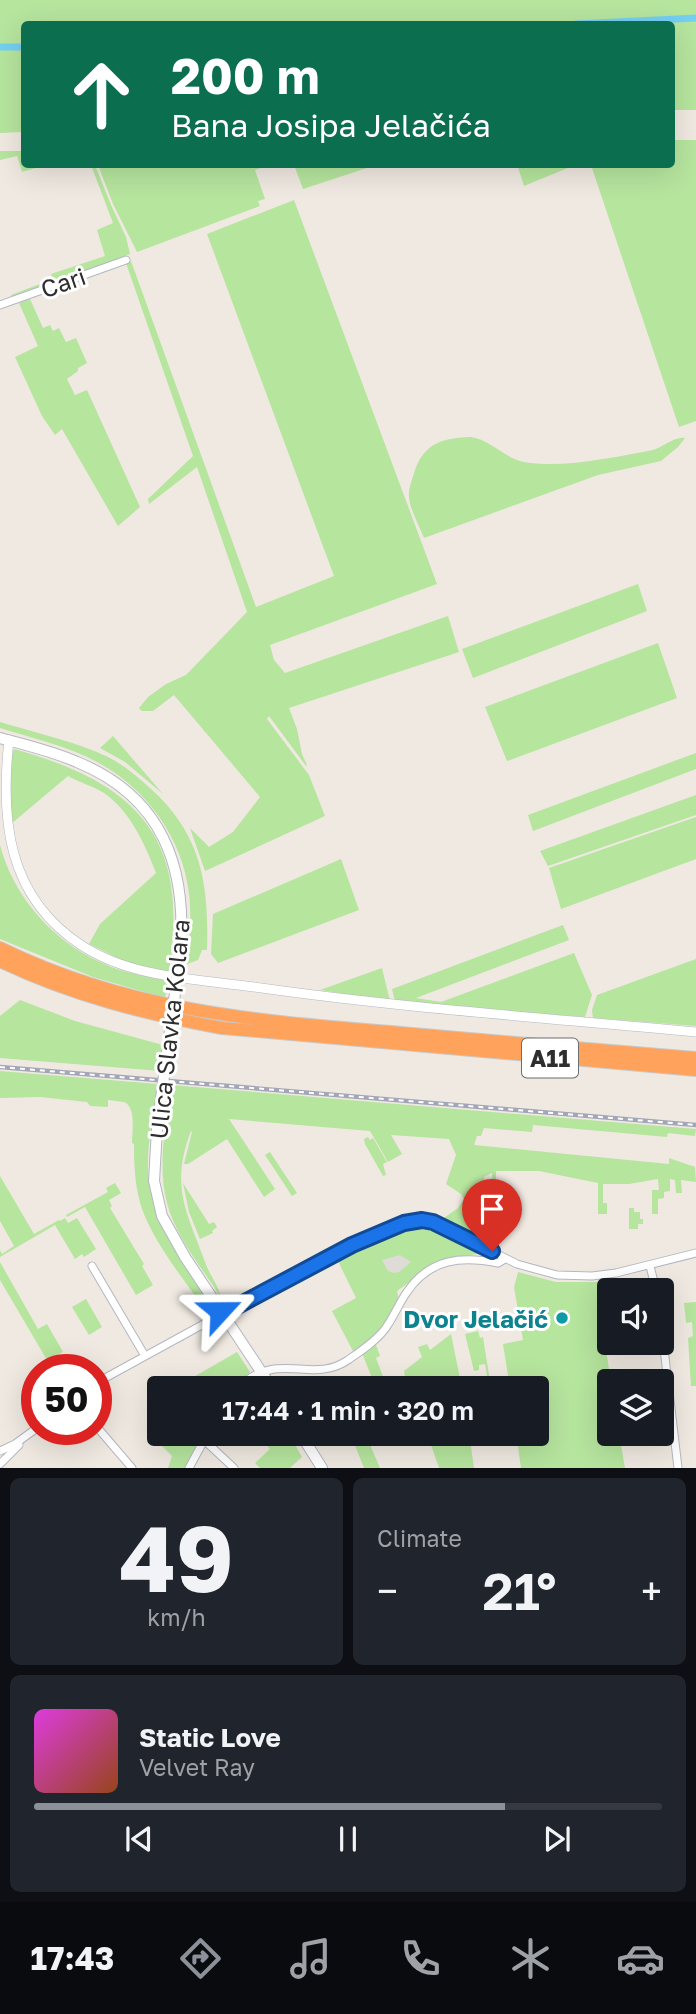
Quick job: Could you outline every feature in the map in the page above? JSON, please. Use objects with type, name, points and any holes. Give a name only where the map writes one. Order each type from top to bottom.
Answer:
[{"type":"highway","name":"A11","points":[[0,948],[62,976],[116,993],[214,1015],[696,1058]]},
{"type":"highway","name":"A11","points":[[0,961],[60,987],[114,1005],[222,1028],[696,1070]]},
{"type":"main road","name":"Ulica Slavka Kolara","points":[[5,739],[63,756],[95,770],[121,788],[148,814],[170,853],[178,878],[183,911],[180,954],[157,1129],[154,1181],[162,1216],[175,1241],[264,1376]]},
{"type":"main road","points":[[308,1446],[322,1468]]},
{"type":"street","name":"Cari","points":[[0,305],[126,260]]},
{"type":"street","points":[[5,739],[1,804],[6,839],[15,865],[32,896],[49,918],[70,937],[102,957],[151,972],[325,997],[696,1032]]},
{"type":"street","points":[[112,1374],[388,1228],[415,1220],[433,1222],[527,1269],[556,1275],[604,1275],[696,1253]]},
{"type":"street","points":[[254,1376],[261,1371],[280,1367],[322,1369],[338,1366],[381,1334],[413,1284],[429,1270],[460,1259],[473,1258],[498,1263],[505,1259]]},
{"type":"street","points":[[92,1266],[145,1356]]},
{"type":"street","points":[[650,1266],[653,1278]]},
{"type":"street","points":[[665,1355],[678,1468]]},
{"type":"street","points":[[0,1451],[21,1440]]},
{"type":"street","points":[[0,1464],[21,1441]]},
{"type":"street","points":[[112,1445],[132,1468]]},
{"type":"street","points":[[189,1468],[201,1446]]},
{"type":"street","points":[[214,1446],[234,1468]]},
{"type":"green space","points":[[0,0],[696,0],[696,110],[675,110],[675,21],[21,21],[21,132],[0,133]]},
{"type":"green space","points":[[675,140],[696,140],[696,421],[679,427],[592,168],[675,168]]},
{"type":"green space","points":[[0,151],[21,151],[21,168],[36,168],[22,172],[17,156],[0,160]]},
{"type":"green space","points":[[92,168],[96,168],[126,237],[130,254],[12,298],[11,295],[53,279],[51,274],[105,256],[97,230],[113,223]]},
{"type":"green space","points":[[99,168],[261,168],[255,170],[265,199],[258,201],[260,206],[137,252],[113,204]]},
{"type":"green space","points":[[295,168],[367,168],[303,189]]},
{"type":"green space","points":[[518,168],[568,168],[524,186]]},
{"type":"green space","points":[[294,200],[437,584],[270,645],[274,660],[285,673],[448,616],[459,652],[289,708],[306,766],[269,716],[267,719],[309,775],[325,816],[205,871],[190,828],[209,847],[233,832],[260,797],[174,695],[153,711],[142,711],[139,708],[148,697],[166,684],[186,675],[247,612],[197,467],[149,504],[148,499],[193,456],[126,263],[131,261],[256,607],[334,576],[207,234]]},
{"type":"green space","points":[[30,299],[43,328],[50,325],[53,331],[59,328],[66,342],[76,338],[87,363],[67,379],[75,395],[87,390],[140,507],[118,526],[62,429],[55,435],[42,416],[15,357],[38,346],[19,303]]},
{"type":"green space","points":[[471,437],[517,460],[539,464],[589,461],[653,450],[673,440],[685,438],[661,461],[598,475],[424,538],[409,497],[419,461],[424,453],[437,443]]},
{"type":"green space","points":[[638,584],[647,611],[473,678],[462,649]]},
{"type":"green space","points":[[658,643],[677,698],[507,761],[485,707]]},
{"type":"green space","points":[[0,722],[108,757],[136,776],[168,806],[192,843],[204,883],[207,950],[202,950],[198,960],[187,964],[190,903],[179,853],[170,834],[146,800],[115,773],[86,756],[0,728]]},
{"type":"green space","points":[[113,736],[163,794],[125,762],[100,748]]},
{"type":"green space","points":[[14,749],[57,763],[94,780],[124,800],[146,823],[162,852],[171,886],[173,925],[169,972],[130,964],[89,944],[100,924],[156,873],[142,840],[129,819],[104,793],[68,776],[11,824],[9,776]]},
{"type":"green space","points":[[696,753],[696,769],[533,831],[528,815]]},
{"type":"green space","points":[[696,795],[696,815],[548,866],[540,851]]},
{"type":"green space","points":[[696,817],[696,859],[561,909],[549,868]]},
{"type":"green space","points":[[0,845],[14,882],[37,915],[51,929],[66,942],[108,966],[169,979],[165,998],[93,977],[0,939]]},
{"type":"green space","points":[[341,859],[359,910],[218,963],[211,954],[213,914]]},
{"type":"green space","points":[[563,925],[569,940],[416,998],[441,1002],[574,953],[592,995],[585,1017],[395,1002],[392,989]]},
{"type":"green space","points":[[696,959],[696,1026],[593,1018],[592,1010],[597,995]]},
{"type":"green space","points":[[382,968],[390,1001],[320,990]]},
{"type":"green space","points":[[20,1000],[75,1021],[163,1045],[160,1071],[0,1058],[0,1016]]},
{"type":"green space","points":[[0,1071],[158,1084],[149,1149],[151,1190],[172,1244],[214,1310],[213,1313],[208,1315],[172,1264],[142,1209],[136,1185],[132,1116],[129,1106],[124,1102],[108,1100],[108,1107],[40,1097],[0,1098]]},
{"type":"green space","points":[[171,1085],[696,1129],[695,1136],[668,1133],[667,1137],[533,1125],[532,1132],[484,1128],[474,1145],[669,1164],[669,1158],[695,1167],[696,1182],[681,1180],[682,1193],[676,1193],[675,1180],[670,1179],[670,1191],[664,1192],[664,1198],[658,1199],[658,1214],[652,1214],[652,1190],[659,1190],[658,1179],[629,1184],[603,1184],[603,1203],[607,1203],[607,1214],[598,1214],[598,1183],[539,1171],[496,1171],[496,1200],[493,1200],[492,1173],[484,1177],[488,1222],[486,1242],[441,1220],[458,1208],[464,1199],[446,1184],[456,1155],[449,1139],[391,1135],[402,1154],[388,1162],[370,1131],[229,1119],[275,1189],[264,1197],[227,1139],[184,1164],[191,1131],[185,1151],[181,1185],[193,1231],[220,1296],[183,1240],[167,1203],[163,1159]]},
{"type":"green space","points":[[368,1137],[370,1140],[373,1138],[387,1162],[383,1164],[386,1175],[383,1176],[365,1144],[364,1139]]},
{"type":"green space","points":[[270,1152],[297,1193],[292,1196],[265,1155]]},
{"type":"green space","points":[[0,1176],[34,1234],[59,1220],[65,1218],[68,1223],[77,1218],[96,1249],[75,1259],[55,1225],[0,1257],[0,1250],[2,1254],[14,1246],[0,1221]]},
{"type":"green space","points":[[115,1183],[121,1193],[109,1200],[112,1206],[110,1208],[144,1264],[142,1266],[153,1285],[136,1295],[85,1207],[67,1217],[66,1215],[108,1192],[106,1188]]},
{"type":"green space","points":[[183,1183],[209,1224],[214,1222],[217,1227],[213,1233],[200,1239],[189,1212]]},
{"type":"green space","points":[[629,1208],[640,1212],[640,1219],[643,1219],[643,1224],[638,1224],[638,1229],[629,1229]]},
{"type":"green space","points":[[426,1225],[449,1232],[479,1249],[479,1254],[453,1257],[433,1265],[397,1291],[399,1300],[387,1324],[354,1353],[332,1311],[356,1298],[337,1259],[397,1230]]},
{"type":"green space","points":[[0,1262],[38,1329],[47,1324],[63,1352],[43,1354],[0,1280]]},
{"type":"green space","points":[[518,1272],[556,1282],[597,1282],[597,1355],[607,1355],[609,1369],[597,1369],[597,1446],[621,1446],[625,1468],[521,1468],[518,1446],[549,1446],[549,1376],[508,1376],[503,1344],[523,1340],[514,1287]]},
{"type":"green space","points":[[86,1299],[102,1327],[89,1335],[72,1307]]},
{"type":"green space","points":[[696,1302],[696,1386],[691,1386],[688,1338],[693,1336],[692,1322],[686,1323],[684,1303]]},
{"type":"green space","points":[[478,1331],[480,1338],[483,1337],[489,1376],[485,1364],[479,1365],[479,1370],[474,1371],[465,1334]]},
{"type":"green space","points":[[451,1334],[460,1376],[405,1376],[404,1371],[422,1357],[418,1347],[427,1344],[430,1350]]},
{"type":"green space","points":[[375,1342],[380,1356],[376,1358],[383,1376],[371,1376],[362,1353]]},
{"type":"green space","points":[[237,1352],[250,1372],[246,1376],[195,1376]]},
{"type":"green space","points":[[162,1446],[196,1446],[186,1468],[168,1468],[172,1456]]},
{"type":"green space","points":[[268,1446],[296,1446],[302,1457],[290,1468],[260,1468],[255,1463],[270,1449]]},
{"type":"green space","points":[[355,1446],[371,1446],[380,1468],[364,1468]]},
{"type":"green space","points":[[431,1446],[471,1446],[474,1468],[439,1468]]},
{"type":"shaded area","points":[[400,1255],[411,1262],[399,1272],[388,1271],[382,1260]]},
{"type":"waterway","points":[[636,21],[696,18]]},
{"type":"waterway","points":[[0,47],[21,47]]},
{"type":"railway","points":[[0,1067],[696,1125]]},
{"type":"place","name":"Dvor Jelačić","points":[[562,1318]]},
{"type":"route","points":[[220,1311],[222,1314],[352,1245],[404,1223],[422,1220],[443,1225],[492,1251]]}]
